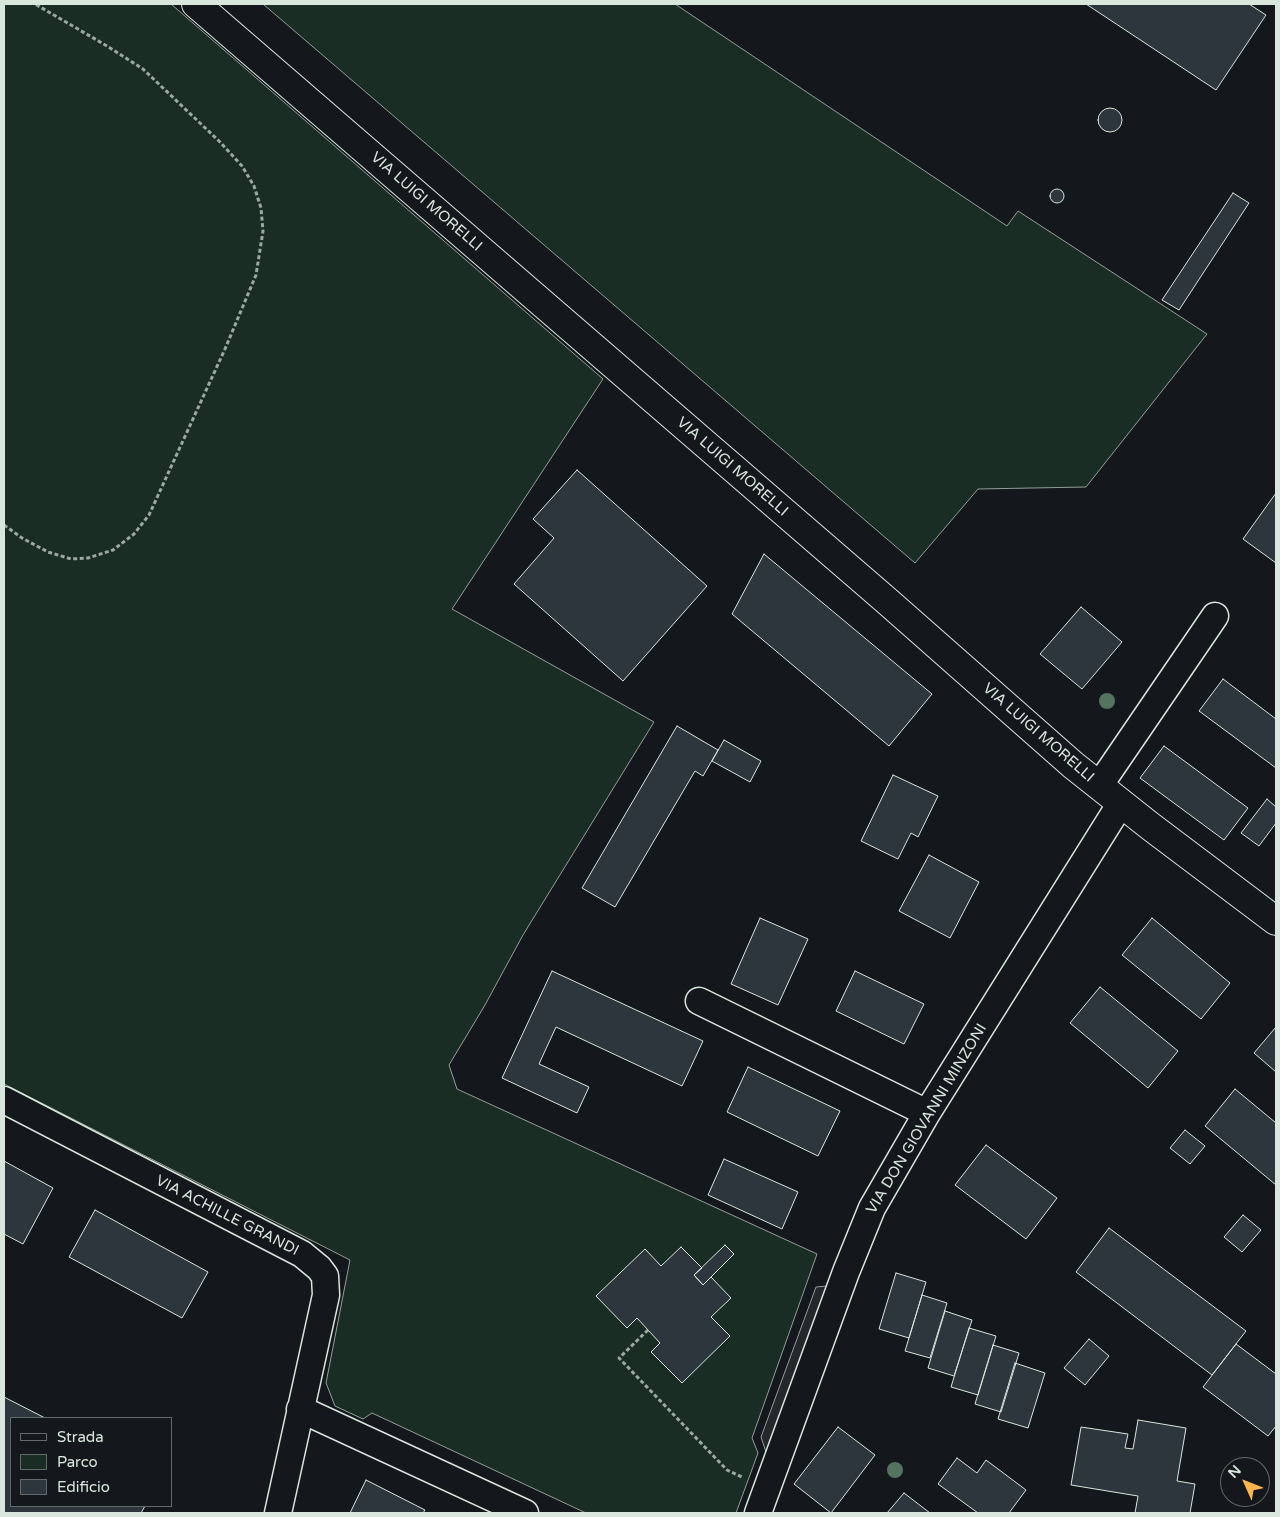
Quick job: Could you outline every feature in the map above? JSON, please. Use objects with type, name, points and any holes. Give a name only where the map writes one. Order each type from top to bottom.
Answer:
[{"type":"street","name":"VIA LUIGI MORELLI","points":[[196,4],[887,601],[1073,765],[1276,921]]},
{"type":"street","points":[[1100,786],[1215,616]]},
{"type":"street","name":"VIA DON GIOVANNI MINZONI","points":[[763,1511],[846,1272],[872,1208],[927,1113],[1121,803]]},
{"type":"street","points":[[700,1000],[927,1113]]},
{"type":"street","name":"VIA ACHILLE GRANDI","points":[[4,1100],[302,1254],[319,1268],[325,1276],[326,1295],[278,1513]]},
{"type":"street","points":[[300,1409],[525,1513]]},
{"type":"path","points":[[4,525],[22,538],[48,552],[71,559],[88,558],[113,550],[134,534],[149,515],[256,275],[263,231],[261,208],[254,186],[242,166],[220,142],[143,70],[108,46],[35,4]]},
{"type":"path","points":[[648,1330],[620,1358],[727,1470],[748,1479]]},
{"type":"green space","points":[[4,4],[171,4],[603,379],[452,609],[654,722],[523,935],[485,1005],[449,1065],[457,1089],[817,1254],[752,1438],[758,1453],[736,1513],[586,1513],[372,1413],[363,1419],[335,1406],[326,1383],[350,1260],[4,1084]]},
{"type":"green space","points":[[263,4],[675,4],[1007,226],[1018,211],[1207,334],[1086,487],[978,489],[915,563]]},
{"type":"shaded area","points":[[827,1286],[766,1452],[761,1437],[816,1287]]},
{"type":"building","points":[[1086,4],[1249,4],[1266,15],[1216,90]]},
{"type":"building","points":[[1110,108],[1119,111],[1122,120],[1119,129],[1110,132],[1101,129],[1098,120],[1101,111]]},
{"type":"building","points":[[1054,189],[1060,189],[1064,196],[1060,203],[1054,203],[1050,199],[1050,193]]},
{"type":"building","points":[[1233,193],[1249,203],[1179,310],[1162,300]]},
{"type":"building","points":[[577,470],[707,586],[623,681],[514,584],[554,538],[533,519]]},
{"type":"building","points":[[1276,493],[1276,563],[1243,539]]},
{"type":"building","points":[[764,554],[932,694],[889,746],[732,614]]},
{"type":"building","points":[[1081,607],[1122,642],[1082,689],[1040,654]]},
{"type":"building","points":[[1223,679],[1276,719],[1276,768],[1199,711]]},
{"type":"building","points":[[677,726],[718,750],[703,776],[695,771],[615,907],[582,888]]},
{"type":"building","points":[[724,740],[761,761],[750,782],[712,761]]},
{"type":"building","points":[[1164,746],[1248,808],[1224,840],[1140,778]]},
{"type":"building","points":[[893,775],[938,796],[918,837],[911,833],[898,859],[861,841]]},
{"type":"building","points":[[1267,799],[1276,807],[1276,823],[1259,846],[1241,833]]},
{"type":"building","points":[[929,855],[979,882],[950,938],[899,911]]},
{"type":"building","points":[[760,918],[808,939],[778,1005],[731,984]]},
{"type":"building","points":[[1152,918],[1230,983],[1201,1019],[1122,955]]},
{"type":"building","points":[[552,971],[703,1041],[682,1086],[556,1027],[539,1064],[589,1087],[577,1113],[502,1078]]},
{"type":"building","points":[[855,971],[924,1004],[904,1044],[836,1011]]},
{"type":"building","points":[[1100,987],[1178,1051],[1148,1088],[1070,1023]]},
{"type":"building","points":[[1276,1027],[1276,1072],[1254,1053]]},
{"type":"building","points":[[748,1067],[840,1111],[818,1156],[727,1112]]},
{"type":"building","points":[[1235,1089],[1276,1123],[1276,1185],[1205,1126]]},
{"type":"building","points":[[1185,1130],[1205,1146],[1190,1164],[1170,1148]]},
{"type":"building","points":[[986,1145],[1057,1198],[1026,1239],[955,1185]]},
{"type":"building","points":[[724,1159],[798,1192],[782,1229],[708,1195]]},
{"type":"building","points":[[4,1161],[53,1188],[23,1244],[4,1234]]},
{"type":"building","points":[[95,1210],[208,1272],[182,1318],[69,1257]]},
{"type":"building","points":[[1243,1215],[1261,1230],[1242,1252],[1224,1237]]},
{"type":"building","points":[[1109,1228],[1246,1331],[1212,1375],[1076,1272]]},
{"type":"building","points":[[725,1245],[734,1254],[703,1285],[694,1275]]},
{"type":"building","points":[[681,1247],[702,1268],[694,1275],[703,1285],[711,1277],[731,1298],[711,1317],[730,1336],[682,1383],[651,1352],[660,1343],[637,1318],[627,1328],[596,1296],[645,1249],[661,1266]]},
{"type":"building","points":[[896,1273],[926,1282],[909,1338],[879,1329]]},
{"type":"building","points":[[922,1295],[947,1303],[930,1358],[905,1351]]},
{"type":"building","points":[[945,1311],[972,1320],[954,1376],[928,1368]]},
{"type":"building","points":[[969,1328],[996,1336],[978,1395],[951,1387]]},
{"type":"building","points":[[1089,1339],[1109,1356],[1085,1385],[1064,1368]]},
{"type":"building","points":[[1236,1344],[1276,1374],[1276,1426],[1268,1436],[1203,1387]]},
{"type":"building","points":[[993,1345],[1019,1353],[1001,1412],[975,1404]]},
{"type":"building","points":[[1015,1363],[1045,1373],[1028,1428],[998,1419]]},
{"type":"building","points":[[4,1397],[43,1417],[10,1417],[10,1507],[144,1507],[141,1513],[4,1513]]},
{"type":"building","points":[[1138,1420],[1186,1428],[1177,1481],[1195,1484],[1190,1513],[1135,1513],[1138,1496],[1071,1485],[1081,1427],[1128,1434],[1125,1448],[1133,1449]]},
{"type":"building","points":[[838,1427],[875,1455],[831,1513],[794,1484]]},
{"type":"building","points":[[957,1458],[977,1473],[986,1460],[1026,1490],[1009,1513],[978,1513],[938,1484]]},
{"type":"building","points":[[366,1480],[425,1510],[423,1513],[350,1513]]},
{"type":"building","points":[[904,1493],[930,1513],[887,1513]]}]
